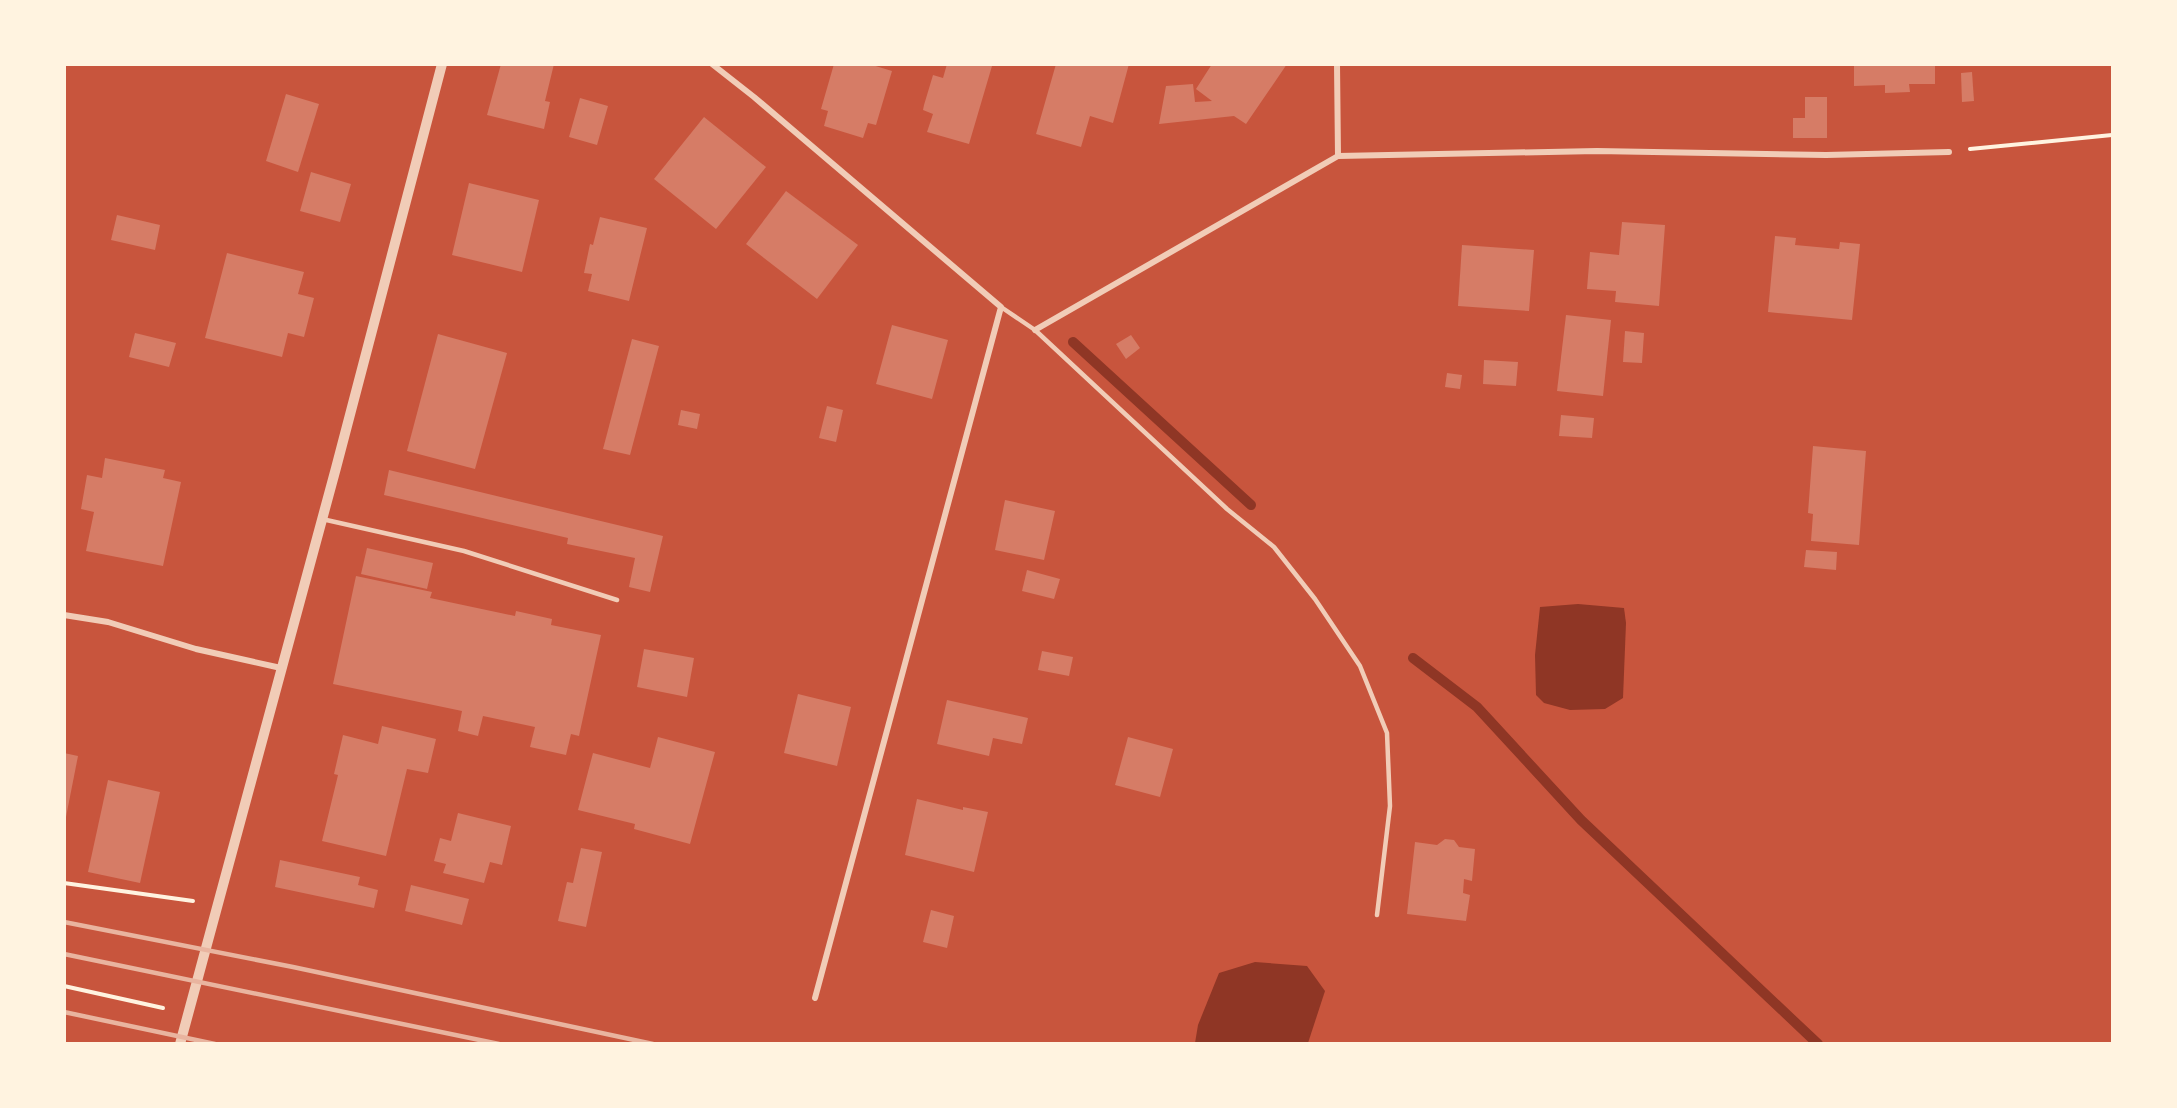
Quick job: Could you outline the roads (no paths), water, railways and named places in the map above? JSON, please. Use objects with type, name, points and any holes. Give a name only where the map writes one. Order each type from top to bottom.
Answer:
[{"type":"street","points":[[180,1044],[442,64]]},
{"type":"street","points":[[712,64],[1001,307],[815,998]]},
{"type":"street","points":[[1337,64],[1338,156]]},
{"type":"street","points":[[1035,330],[1338,156],[1597,151],[1826,155],[1948,152]]},
{"type":"street","points":[[64,615],[108,622],[196,649],[281,668]]},
{"type":"lane","points":[[1001,307],[1035,330],[1227,509],[1274,547],[1315,599],[1360,666],[1387,733],[1390,806],[1377,915]]},
{"type":"lane","points":[[322,519],[464,551],[617,600]]},
{"type":"waterway","points":[[1073,342],[1251,505]]},
{"type":"waterway","points":[[1413,658],[1477,707],[1581,820],[1818,1044]]},
{"type":"railway","points":[[64,922],[293,967],[653,1044]]},
{"type":"railway","points":[[64,954],[499,1044]]},
{"type":"railway","points":[[64,1012],[215,1044]]}]
